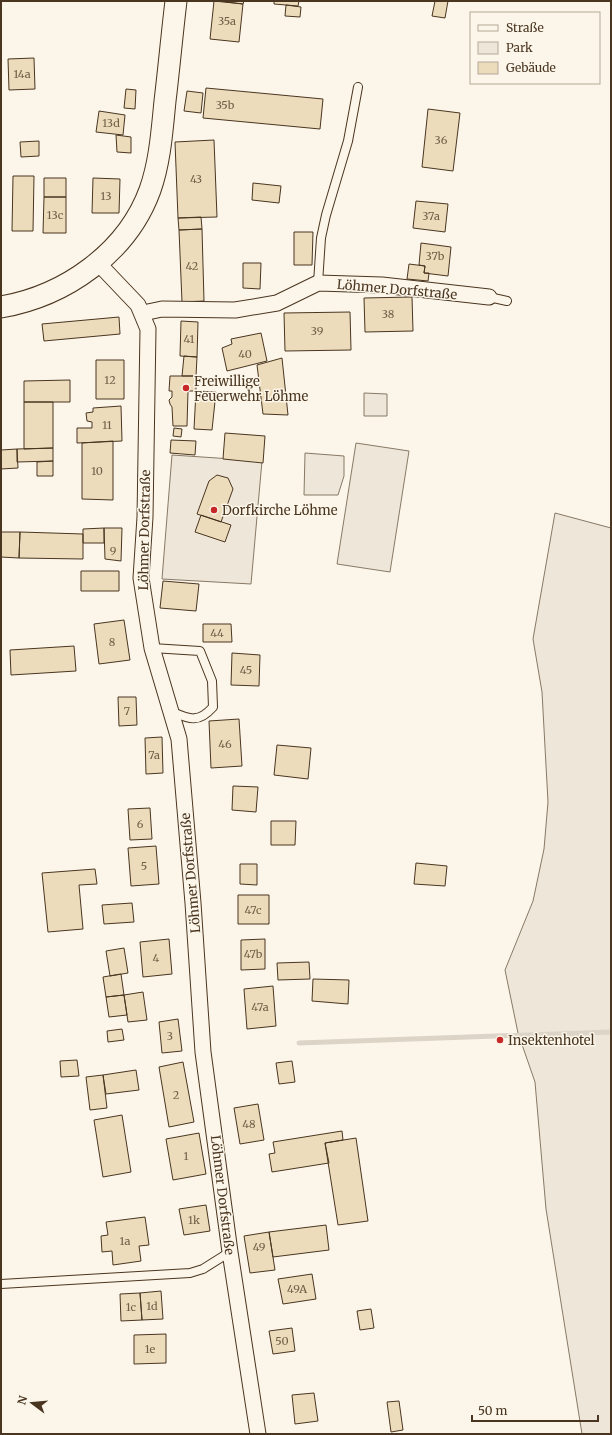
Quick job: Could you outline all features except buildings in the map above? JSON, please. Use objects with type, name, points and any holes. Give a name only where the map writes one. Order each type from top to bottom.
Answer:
[{"type":"main road","points":[[1,307],[36,298],[65,285],[98,263],[115,247],[130,227],[145,201],[154,176],[162,135],[176,1]]},
{"type":"street","name":"Löhmer Dorfstraße","points":[[98,263],[126,291],[143,313],[148,329],[145,518],[141,578],[152,648],[179,739],[193,903],[203,1052],[230,1252],[258,1434]]},
{"type":"street","name":"Löhmer Dorfstraße","points":[[143,313],[162,309],[235,310],[277,303],[318,283],[382,285],[489,297]]},
{"type":"lane","points":[[318,283],[321,238],[326,215],[348,141],[358,87]]},
{"type":"lane","points":[[489,297],[507,302]]},
{"type":"lane","points":[[152,648],[200,650],[212,681],[213,707],[205,716],[188,719],[170,711]]},
{"type":"lane","points":[[1,1284],[190,1273],[203,1269],[230,1252]]},
{"type":"green space","points":[[364,393],[387,394],[387,416],[364,416]]},
{"type":"green space","points":[[356,443],[409,451],[390,572],[337,564]]},
{"type":"green space","points":[[305,453],[344,456],[344,476],[338,495],[304,495]]},
{"type":"green space","points":[[172,455],[262,461],[251,584],[162,579]]},
{"type":"green space","points":[[555,513],[611,528],[611,1434],[582,1434],[546,1209],[535,1082],[518,1033],[505,970],[533,901],[544,849],[548,802],[542,692],[533,639]]},
{"type":"waterway","points":[[299,1043],[611,1032]]},
{"type":"place","name":"Freiwillige Feuerwehr Löhme","points":[[186,388]]},
{"type":"place","name":"Dorfkirche Löhme","points":[[214,510]]},
{"type":"place","name":"Insektenhotel","points":[[500,1040]]}]
